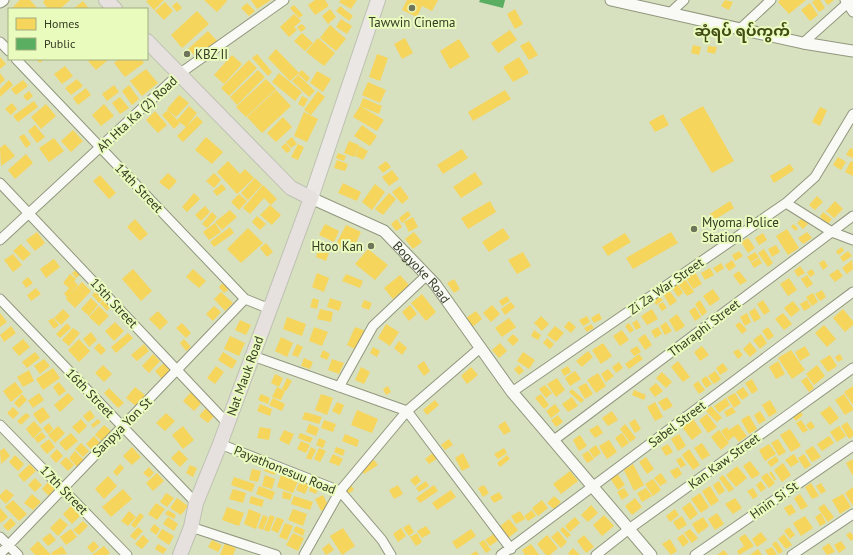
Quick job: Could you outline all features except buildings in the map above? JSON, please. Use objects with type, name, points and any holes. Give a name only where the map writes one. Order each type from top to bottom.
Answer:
[{"type":"highway","points":[[106,0],[114,8]]},
{"type":"highway","name":"Bogyoke Road","points":[[148,42],[291,188],[311,198]]},
{"type":"highway","name":"Nat Mauk Road","points":[[180,555],[190,527],[196,503],[228,424],[311,198]]},
{"type":"main road","points":[[311,198],[378,0]]},
{"type":"street","name":"Ah Hta Ka (2) Road","points":[[0,240],[101,148],[179,74],[284,0]]},
{"type":"street","points":[[611,0],[803,43],[853,51]]},
{"type":"street","points":[[670,13],[684,0]]},
{"type":"street","points":[[740,29],[771,0]]},
{"type":"street","points":[[803,43],[847,1],[853,12]]},
{"type":"street","points":[[0,42],[8,51]]},
{"type":"street","name":"14th Street","points":[[17,60],[245,299]]},
{"type":"street","name":"Zi Za War Street","points":[[512,392],[786,202],[815,177],[853,114]]},
{"type":"street","name":"15th Street","points":[[0,183],[228,424]]},
{"type":"street","name":"Bogyoke Road","points":[[311,198],[384,231],[427,275],[512,392],[651,555]]},
{"type":"street","points":[[786,202],[832,232],[853,240]]},
{"type":"street","name":"Tharaphi Street","points":[[554,440],[853,216]]},
{"type":"street","points":[[338,387],[373,326],[427,275]]},
{"type":"street","name":"Sabel Street","points":[[501,555],[853,292]]},
{"type":"street","name":"16th Street","points":[[0,299],[196,503]]},
{"type":"street","points":[[245,299],[270,308]]},
{"type":"street","name":"Sanpya Yon St","points":[[0,554],[122,426],[178,371],[245,299]]},
{"type":"street","points":[[304,555],[340,491],[407,411],[480,348]]},
{"type":"street","points":[[253,356],[407,411],[511,549]]},
{"type":"street","name":"Kan Kaw Street","points":[[596,555],[629,529],[853,368]]},
{"type":"street","name":"17th Street","points":[[0,425],[127,555]]},
{"type":"street","name":"Payathonesuu Road","points":[[220,444],[340,491],[382,540],[391,555]]},
{"type":"street","name":"Hnin Si St","points":[[695,555],[853,446]]},
{"type":"street","points":[[792,555],[853,514]]},
{"type":"street","points":[[190,527],[276,555]]},
{"type":"street","points":[[0,537],[18,555]]},
{"type":"place","name":"Tawwin Cinema","points":[[412,8]]},
{"type":"place","name":"KBZ II","points":[[187,54]]},
{"type":"place","name":"Myoma Police Station","points":[[694,229]]},
{"type":"place","name":"Htoo Kan","points":[[371,246]]},
{"type":"district","name":"ဆုံရပ် ရပ်ကွက်","points":[[742,30]]}]
